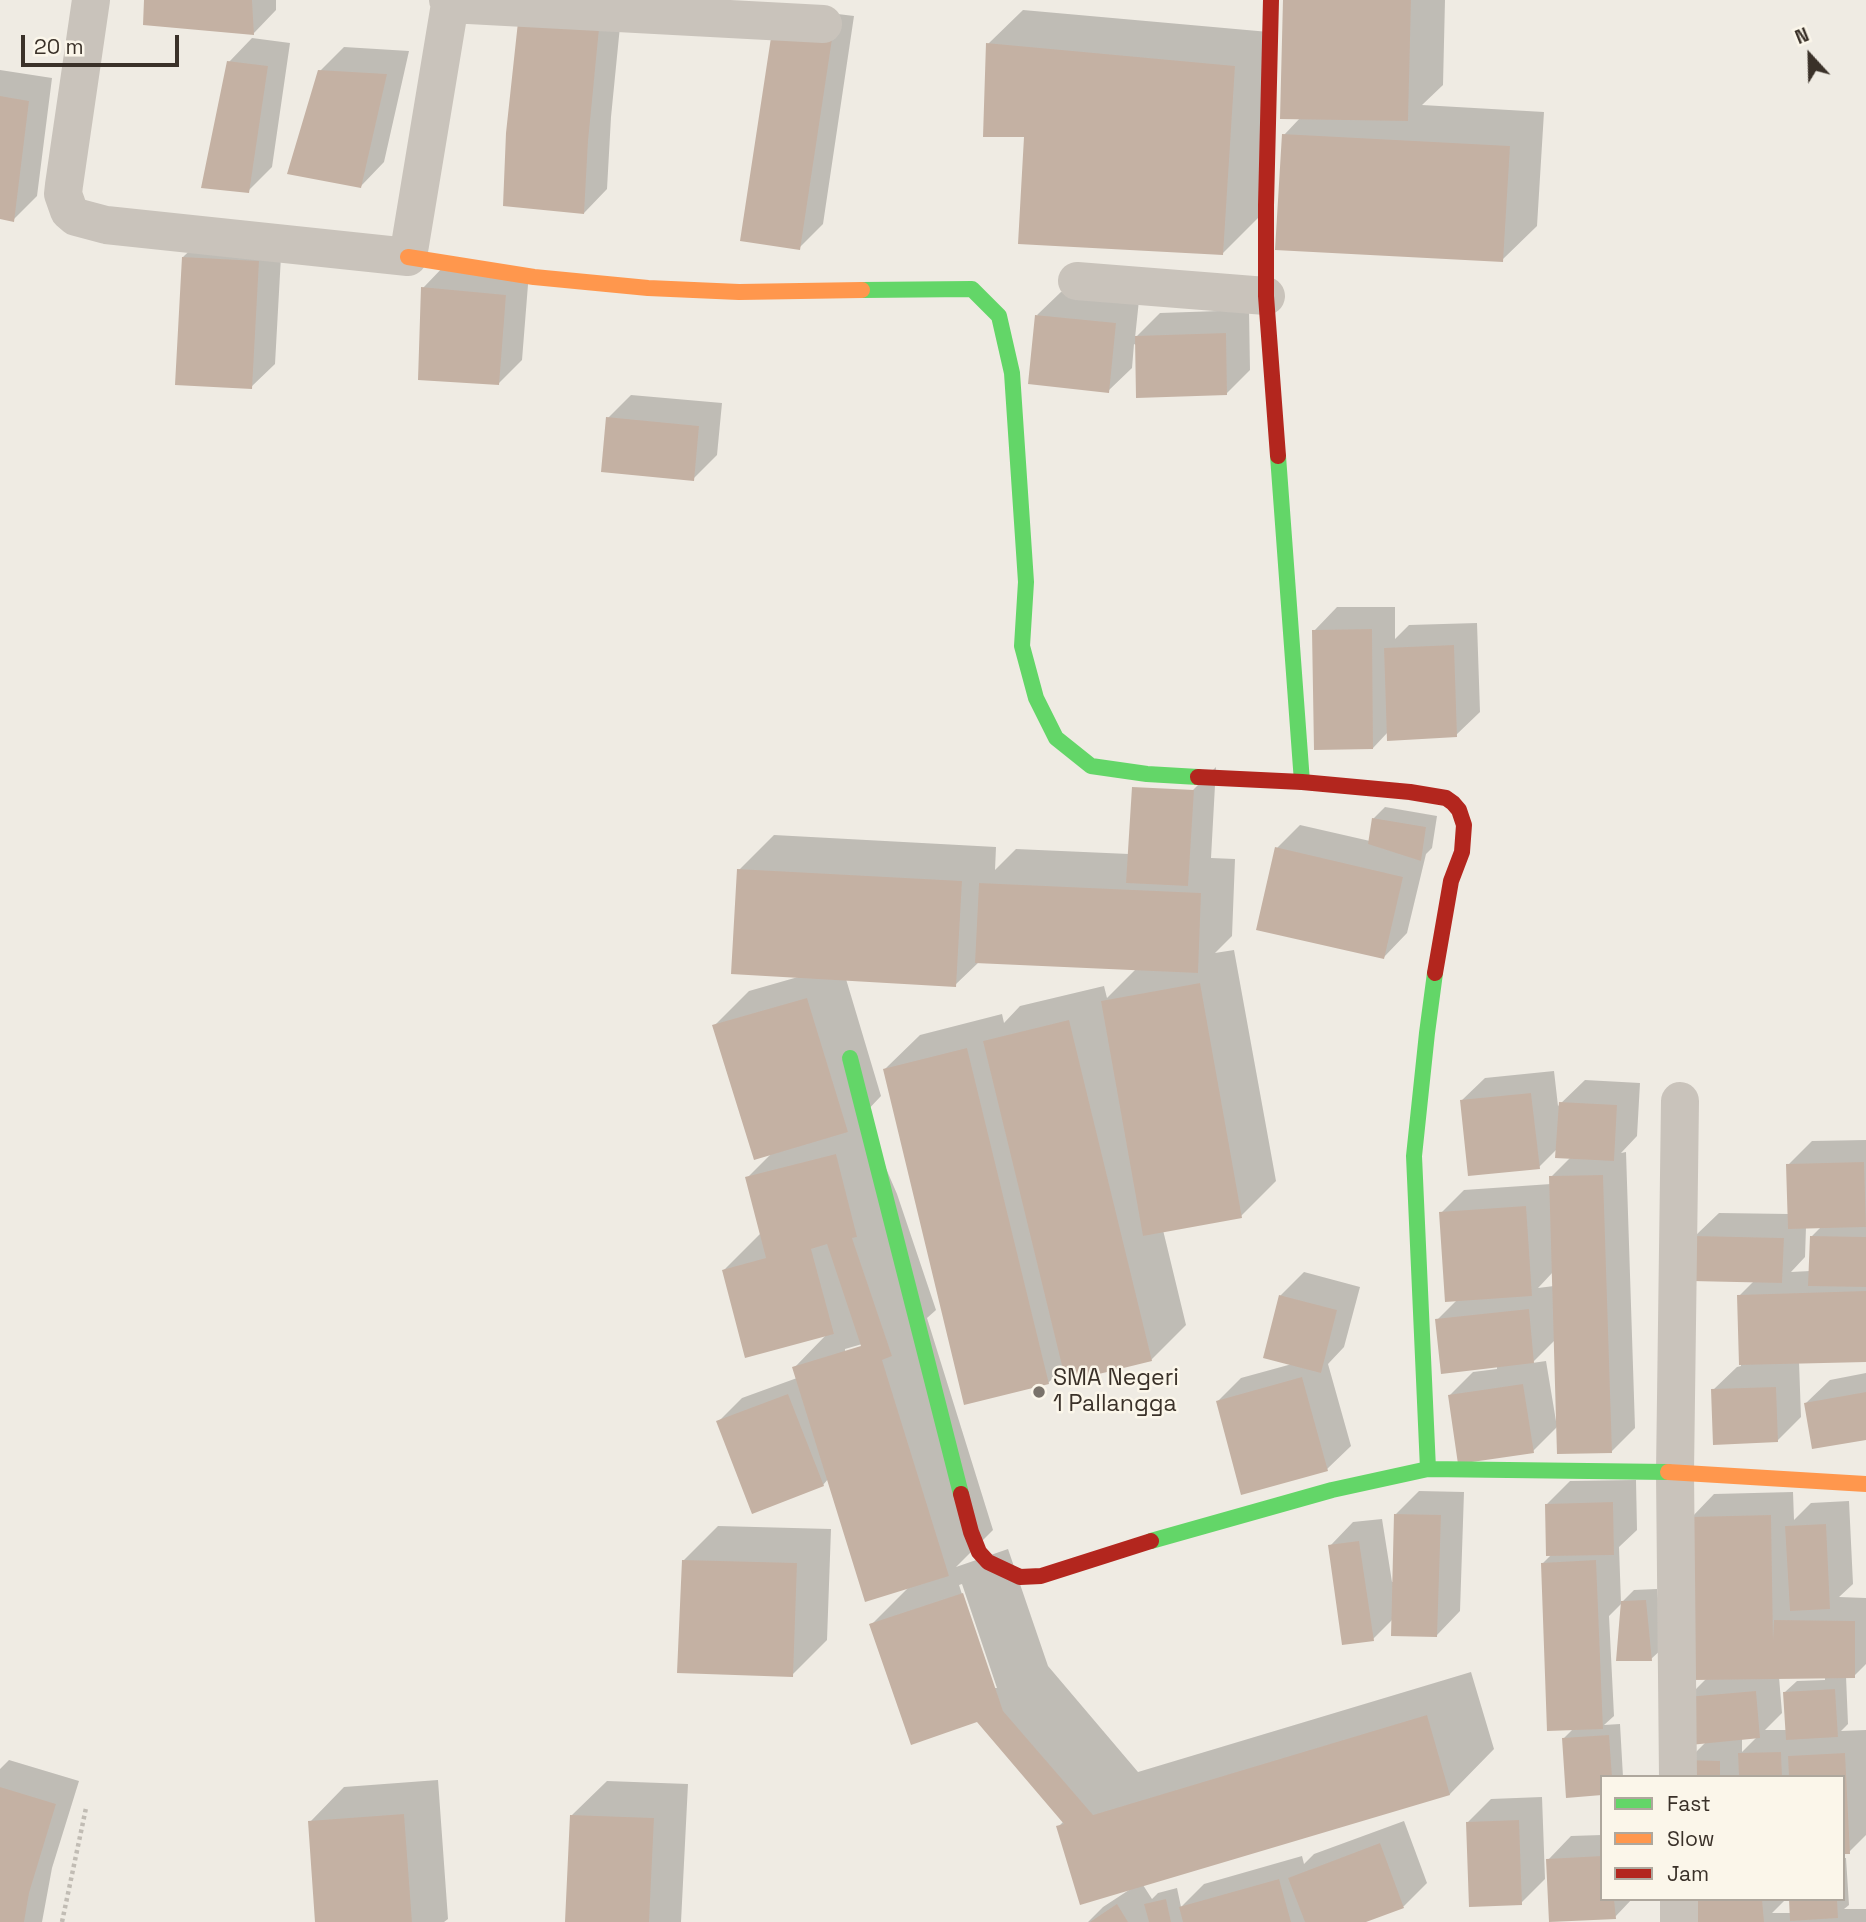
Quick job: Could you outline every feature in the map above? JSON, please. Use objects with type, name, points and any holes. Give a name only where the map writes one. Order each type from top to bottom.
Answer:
[{"type":"street","points":[[91,0],[63,194],[69,211],[76,216],[106,225],[408,257],[534,277],[648,288],[738,292],[972,289],[999,316],[1012,373],[1026,582],[1022,646],[1036,698],[1056,738],[1091,766],[1147,774],[1302,782],[1410,792],[1446,798],[1453,803],[1459,810],[1464,825],[1462,852],[1451,881],[1440,941],[1414,1156],[1428,1469]]},
{"type":"street","points":[[1271,0],[1266,296],[1302,782]]},
{"type":"street","points":[[408,257],[449,2],[824,24]]},
{"type":"street","points":[[1077,281],[1266,296]]},
{"type":"street","points":[[850,1058],[971,1532],[978,1552],[988,1562],[1007,1572],[1020,1577],[1041,1576],[1173,1534],[1332,1490],[1428,1469],[1675,1472],[1866,1484]]},
{"type":"street","points":[[1678,1775],[1675,1472],[1680,1101]]},
{"type":"street","points":[[1679,1901],[1679,1922]]},
{"type":"path","points":[[62,1922],[86,1808]]},
{"type":"building","points":[[144,0],[252,0],[254,35],[143,25]]},
{"type":"building","points":[[1283,0],[1411,0],[1408,121],[1280,119]]},
{"type":"building","points":[[518,22],[599,29],[584,214],[503,206],[506,133]]},
{"type":"building","points":[[772,31],[832,39],[800,250],[740,241]]},
{"type":"building","points":[[986,43],[1235,66],[1223,255],[1018,244],[1024,137],[983,137]]},
{"type":"building","points":[[227,61],[268,66],[249,193],[201,188]]},
{"type":"building","points":[[318,70],[387,74],[361,188],[287,174]]},
{"type":"building","points":[[0,96],[29,101],[14,222],[0,219]]},
{"type":"building","points":[[1282,134],[1510,146],[1503,262],[1275,250]]},
{"type":"building","points":[[182,257],[259,261],[252,389],[175,385]]},
{"type":"building","points":[[421,287],[506,295],[499,385],[418,380]]},
{"type":"building","points":[[1035,315],[1116,323],[1109,393],[1028,384]]},
{"type":"building","points":[[1226,333],[1227,395],[1136,398],[1135,336]]},
{"type":"building","points":[[606,417],[699,426],[694,481],[601,472]]},
{"type":"building","points":[[1372,629],[1373,749],[1314,750],[1312,630]]},
{"type":"building","points":[[1454,645],[1457,737],[1387,741],[1384,648]]},
{"type":"building","points":[[1132,787],[1194,790],[1188,886],[1126,883]]},
{"type":"building","points":[[1372,818],[1426,827],[1421,861],[1368,844]]},
{"type":"building","points":[[1275,847],[1403,877],[1384,959],[1256,930]]},
{"type":"building","points":[[737,869],[962,881],[956,987],[731,974]]},
{"type":"building","points":[[979,883],[1201,893],[1198,973],[975,963]]},
{"type":"building","points":[[1200,983],[1242,1218],[1143,1236],[1101,1001]]},
{"type":"building","points":[[807,998],[848,1132],[754,1160],[712,1025]]},
{"type":"building","points":[[1069,1020],[1152,1361],[1066,1382],[983,1041]]},
{"type":"building","points":[[967,1048],[1049,1384],[964,1405],[883,1069]]},
{"type":"building","points":[[1531,1093],[1540,1169],[1468,1176],[1460,1100]]},
{"type":"building","points":[[1559,1102],[1617,1105],[1614,1161],[1555,1158]]},
{"type":"building","points":[[836,1154],[857,1237],[852,1238],[892,1356],[882,1360],[949,1576],[865,1602],[792,1367],[861,1346],[827,1244],[811,1249],[834,1334],[745,1358],[722,1270],[766,1258],[745,1177]]},
{"type":"building","points":[[1864,1162],[1866,1227],[1788,1229],[1786,1164]]},
{"type":"building","points":[[1603,1175],[1612,1453],[1557,1454],[1549,1176]]},
{"type":"building","points":[[1526,1206],[1532,1296],[1445,1302],[1439,1212]]},
{"type":"building","points":[[1693,1236],[1784,1238],[1782,1283],[1692,1281]]},
{"type":"building","points":[[1810,1236],[1866,1237],[1866,1287],[1808,1286]]},
{"type":"building","points":[[1866,1291],[1866,1362],[1739,1365],[1737,1295]]},
{"type":"building","points":[[1279,1295],[1337,1310],[1321,1373],[1263,1358]]},
{"type":"building","points":[[1529,1309],[1534,1363],[1441,1374],[1435,1319]]},
{"type":"building","points":[[1302,1377],[1328,1471],[1241,1495],[1216,1401]]},
{"type":"building","points":[[1523,1384],[1534,1453],[1458,1464],[1448,1395]]},
{"type":"building","points":[[1776,1387],[1778,1442],[1713,1445],[1711,1389]]},
{"type":"building","points":[[1866,1392],[1866,1440],[1812,1449],[1804,1403]]},
{"type":"building","points":[[788,1394],[824,1486],[752,1514],[716,1421]]},
{"type":"building","points":[[1613,1502],[1614,1555],[1546,1556],[1545,1504]]},
{"type":"building","points":[[1394,1514],[1441,1515],[1437,1637],[1391,1636]]},
{"type":"building","points":[[1771,1515],[1773,1640],[1774,1620],[1855,1621],[1855,1678],[1693,1680],[1689,1517]]},
{"type":"building","points":[[1826,1524],[1830,1609],[1790,1611],[1785,1526]]},
{"type":"building","points":[[1359,1541],[1374,1641],[1342,1645],[1328,1545]]},
{"type":"building","points":[[682,1560],[797,1563],[793,1677],[677,1673]]},
{"type":"building","points":[[1596,1560],[1603,1729],[1547,1731],[1541,1563]]},
{"type":"building","points":[[963,1593],[1003,1711],[1093,1815],[1427,1715],[1450,1795],[1080,1905],[1056,1826],[1064,1824],[977,1722],[911,1745],[869,1624]]},
{"type":"building","points":[[1646,1600],[1652,1661],[1616,1661],[1621,1601]]},
{"type":"building","points":[[1835,1689],[1838,1737],[1786,1740],[1783,1692]]},
{"type":"building","points":[[1756,1691],[1760,1738],[1690,1745],[1686,1697]]},
{"type":"building","points":[[1609,1735],[1612,1775],[1600,1775],[1600,1795],[1566,1798],[1562,1738]]},
{"type":"building","points":[[1781,1752],[1782,1775],[1739,1775],[1738,1753]]},
{"type":"building","points":[[1845,1753],[1850,1854],[1845,1854],[1845,1775],[1789,1775],[1788,1756]]},
{"type":"building","points":[[1686,1760],[1720,1761],[1720,1775],[1686,1775]]},
{"type":"building","points":[[0,1787],[56,1804],[29,1893],[24,1922],[0,1922]]},
{"type":"building","points":[[404,1814],[412,1922],[315,1922],[308,1821]]},
{"type":"building","points":[[570,1815],[654,1818],[649,1922],[565,1922]]},
{"type":"building","points":[[1519,1820],[1522,1905],[1469,1907],[1466,1822]]},
{"type":"building","points":[[1380,1843],[1404,1908],[1366,1922],[1305,1922],[1288,1878]]},
{"type":"building","points":[[1600,1856],[1600,1901],[1614,1901],[1616,1919],[1549,1922],[1546,1859]]},
{"type":"building","points":[[1279,1879],[1291,1922],[1183,1922],[1179,1907]]},
{"type":"building","points":[[1166,1899],[1171,1922],[1149,1922],[1144,1904]]},
{"type":"building","points":[[1691,1901],[1762,1901],[1764,1922],[1692,1922]]},
{"type":"building","points":[[1789,1901],[1837,1901],[1838,1918],[1790,1921]]},
{"type":"building","points":[[1117,1904],[1128,1922],[1090,1922]]},
{"type":"traffic: fast","points":[[862,290],[972,289],[999,316],[1012,373],[1026,582],[1022,646],[1036,698],[1056,738],[1091,766],[1147,774],[1198,777]]},
{"type":"traffic: fast","points":[[1278,456],[1302,782]]},
{"type":"traffic: fast","points":[[1428,1469],[1414,1156],[1435,973]]},
{"type":"traffic: fast","points":[[850,1058],[961,1494]]},
{"type":"traffic: fast","points":[[1151,1541],[1332,1490],[1428,1469],[1668,1472]]},
{"type":"traffic: slow","points":[[408,257],[534,277],[648,288],[739,292],[862,290]]},
{"type":"traffic: slow","points":[[1668,1472],[1866,1484]]},
{"type":"traffic: jam","points":[[1271,0],[1266,296],[1278,456]]},
{"type":"traffic: jam","points":[[1198,777],[1302,782],[1410,792],[1446,798],[1453,803],[1459,810],[1464,825],[1462,852],[1451,881],[1435,973]]},
{"type":"traffic: jam","points":[[961,1494],[979,1552],[988,1562],[1020,1577],[1041,1576],[1151,1541]]},
{"type":"place","name":"SMA Negeri 1 Pallangga","points":[[1039,1392]]}]
